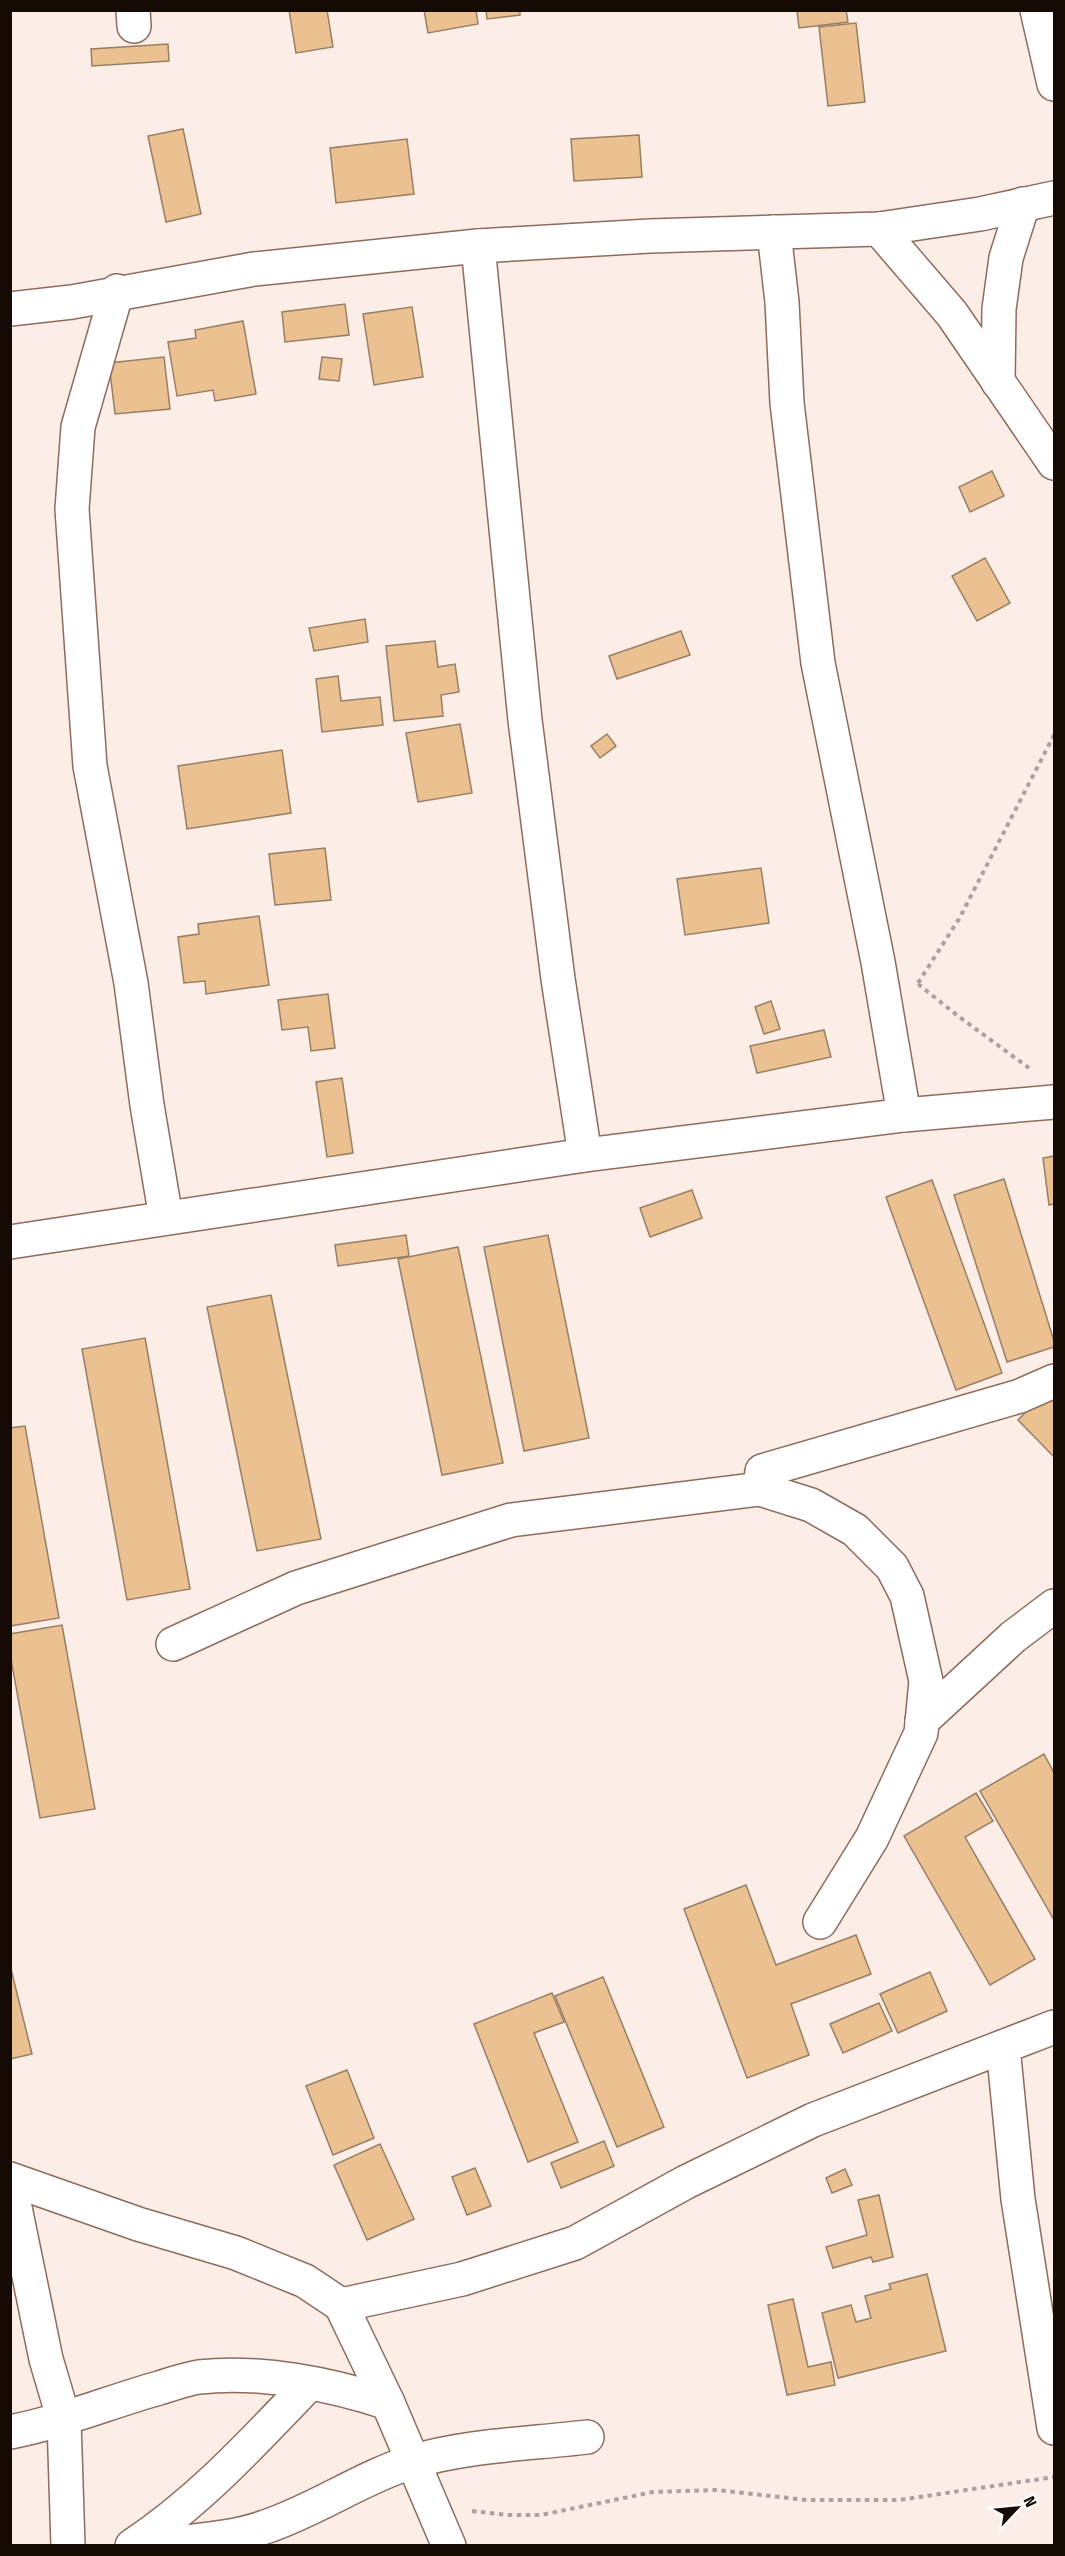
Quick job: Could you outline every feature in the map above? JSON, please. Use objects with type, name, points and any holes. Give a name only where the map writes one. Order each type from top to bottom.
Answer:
[{"type":"street","points":[[1037,10],[1054,84]]},
{"type":"street","points":[[10,309],[72,302],[117,291],[254,269],[478,246],[774,231],[879,229],[980,214],[1039,201]]},
{"type":"street","points":[[998,382],[999,309],[1006,258],[1039,201]]},
{"type":"street","points":[[879,229],[952,314],[1054,463]]},
{"type":"street","points":[[774,231],[782,302],[789,415],[818,663],[878,962],[904,1115]]},
{"type":"street","points":[[478,246],[525,720],[558,979],[585,1155]]},
{"type":"street","points":[[117,291],[78,427],[72,510],[90,766],[131,983],[147,1106],[166,1218]]},
{"type":"street","points":[[10,1242],[585,1155],[904,1115],[1054,1102]]},
{"type":"street","points":[[760,1489],[762,1471],[1020,1396],[1054,1382]]},
{"type":"street","points":[[173,1644],[296,1588],[511,1520],[760,1489],[811,1505],[855,1530],[892,1567],[906,1596],[926,1681],[921,1733],[872,1838],[820,1922]]},
{"type":"street","points":[[922,1721],[1013,1637],[1054,1606]]},
{"type":"street","points":[[341,2305],[462,2279],[575,2243],[686,2182],[813,2120],[1054,2027]]},
{"type":"street","points":[[1003,2048],[1018,2199],[1054,2428]]},
{"type":"street","points":[[10,2181],[138,2224],[236,2253],[305,2281],[341,2305],[388,2403],[411,2462],[449,2546]]},
{"type":"street","points":[[10,2181],[46,2359],[64,2420],[68,2546]]},
{"type":"street","points":[[10,2432],[64,2420],[136,2394],[198,2378],[230,2376],[309,2384],[357,2393],[388,2403]]},
{"type":"street","points":[[132,2546],[172,2519],[214,2482],[309,2384]]},
{"type":"street","points":[[153,2546],[227,2538],[263,2528],[298,2514],[349,2487],[411,2462],[454,2452],[587,2437]]},
{"type":"path","points":[[918,983],[959,919],[1054,735]]},
{"type":"path","points":[[878,962],[918,983],[1032,1071]]},
{"type":"path","points":[[434,2514],[474,2511],[507,2515],[541,2515],[653,2492],[716,2490],[807,2500],[899,2500],[1054,2476]]},
{"type":"building","points":[[289,10],[327,10],[333,47],[296,53]]},
{"type":"building","points":[[424,10],[476,10],[478,24],[428,33]]},
{"type":"building","points":[[486,10],[520,10],[520,15],[487,19]]},
{"type":"building","points":[[797,10],[846,10],[848,22],[799,28]]},
{"type":"building","points":[[856,23],[865,102],[828,106],[819,27]]},
{"type":"building","points":[[168,44],[169,61],[92,66],[91,49]]},
{"type":"building","points":[[183,129],[201,214],[166,222],[148,136]]},
{"type":"building","points":[[639,135],[642,177],[574,181],[571,139]]},
{"type":"building","points":[[407,139],[414,194],[336,203],[330,148]]},
{"type":"building","points":[[345,304],[349,335],[285,342],[282,312]]},
{"type":"building","points":[[412,307],[423,377],[374,385],[363,314]]},
{"type":"building","points":[[243,321],[256,394],[215,401],[213,390],[177,396],[168,342],[196,338],[195,330]]},
{"type":"building","points":[[164,357],[170,409],[115,414],[109,363]]},
{"type":"building","points":[[322,357],[342,359],[339,381],[319,379]]},
{"type":"building","points":[[992,471],[1004,496],[970,512],[959,487]]},
{"type":"building","points":[[985,558],[1010,603],[977,621],[952,576]]},
{"type":"building","points":[[365,619],[368,642],[314,651],[309,628]]},
{"type":"building","points":[[681,631],[690,655],[617,679],[609,656]]},
{"type":"building","points":[[435,641],[438,667],[455,664],[459,692],[441,695],[443,716],[394,721],[386,646]]},
{"type":"building","points":[[338,676],[341,701],[380,697],[383,725],[322,732],[316,679]]},
{"type":"building","points":[[460,724],[472,793],[418,802],[406,733]]},
{"type":"building","points":[[607,734],[616,746],[600,758],[591,746]]},
{"type":"building","points":[[282,750],[291,813],[187,829],[178,766]]},
{"type":"building","points":[[325,848],[331,900],[275,905],[269,854]]},
{"type":"building","points":[[761,868],[769,923],[685,935],[677,879]]},
{"type":"building","points":[[259,916],[269,985],[206,994],[205,981],[184,983],[178,937],[199,934],[198,924]]},
{"type":"building","points":[[328,994],[335,1048],[311,1051],[308,1027],[282,1030],[278,1000]]},
{"type":"building","points":[[771,1001],[780,1029],[764,1034],[755,1007]]},
{"type":"building","points":[[824,1030],[831,1057],[757,1073],[750,1046]]},
{"type":"building","points":[[342,1078],[353,1153],[327,1157],[316,1082]]},
{"type":"building","points":[[1054,1156],[1054,1204],[1049,1205],[1043,1158]]},
{"type":"building","points":[[1004,1179],[1054,1341],[1054,1347],[1007,1362],[954,1195]]},
{"type":"building","points":[[932,1180],[1002,1373],[956,1390],[886,1197]]},
{"type":"building","points":[[692,1190],[702,1218],[650,1237],[640,1208]]},
{"type":"building","points":[[406,1235],[409,1256],[338,1266],[335,1245]]},
{"type":"building","points":[[548,1235],[589,1438],[524,1451],[484,1247]]},
{"type":"building","points":[[458,1247],[503,1463],[442,1475],[398,1259]]},
{"type":"building","points":[[271,1295],[321,1539],[257,1551],[207,1307]]},
{"type":"building","points":[[145,1338],[190,1589],[127,1600],[82,1349]]},
{"type":"building","points":[[1052,1386],[1054,1389],[1054,1457],[1018,1420]]},
{"type":"building","points":[[25,1426],[59,1618],[10,1626],[10,1428]]},
{"type":"building","points":[[62,1625],[95,1809],[40,1818],[10,1654],[10,1634]]},
{"type":"building","points":[[1044,1754],[1054,1773],[1054,1920],[980,1791]]},
{"type":"building","points":[[976,1793],[993,1821],[965,1837],[1035,1959],[990,1985],[904,1836]]},
{"type":"building","points":[[746,1885],[776,1965],[856,1935],[871,1974],[791,2004],[809,2055],[747,2078],[684,1909]]},
{"type":"building","points":[[10,1965],[32,2054],[10,2059]]},
{"type":"building","points":[[930,1972],[947,2011],[898,2033],[880,1994]]},
{"type":"building","points":[[603,1977],[664,2127],[617,2147],[555,1996]]},
{"type":"building","points":[[552,1993],[564,2022],[534,2033],[578,2142],[528,2162],[474,2024]]},
{"type":"building","points":[[879,2003],[892,2031],[843,2053],[830,2024]]},
{"type":"building","points":[[347,2070],[374,2138],[333,2155],[306,2086]]},
{"type":"building","points":[[604,2141],[614,2166],[561,2188],[551,2163]]},
{"type":"building","points":[[380,2144],[414,2219],[367,2240],[334,2165]]},
{"type":"building","points":[[475,2168],[491,2206],[467,2215],[452,2177]]},
{"type":"building","points":[[845,2169],[852,2185],[832,2193],[826,2178]]},
{"type":"building","points":[[879,2195],[893,2257],[873,2262],[871,2257],[833,2268],[826,2247],[867,2235],[858,2200]]},
{"type":"building","points":[[927,2274],[946,2351],[838,2378],[822,2313],[851,2305],[856,2322],[871,2318],[865,2296],[891,2289],[889,2284]]},
{"type":"building","points":[[793,2299],[808,2367],[831,2362],[835,2385],[787,2395],[768,2305]]}]
